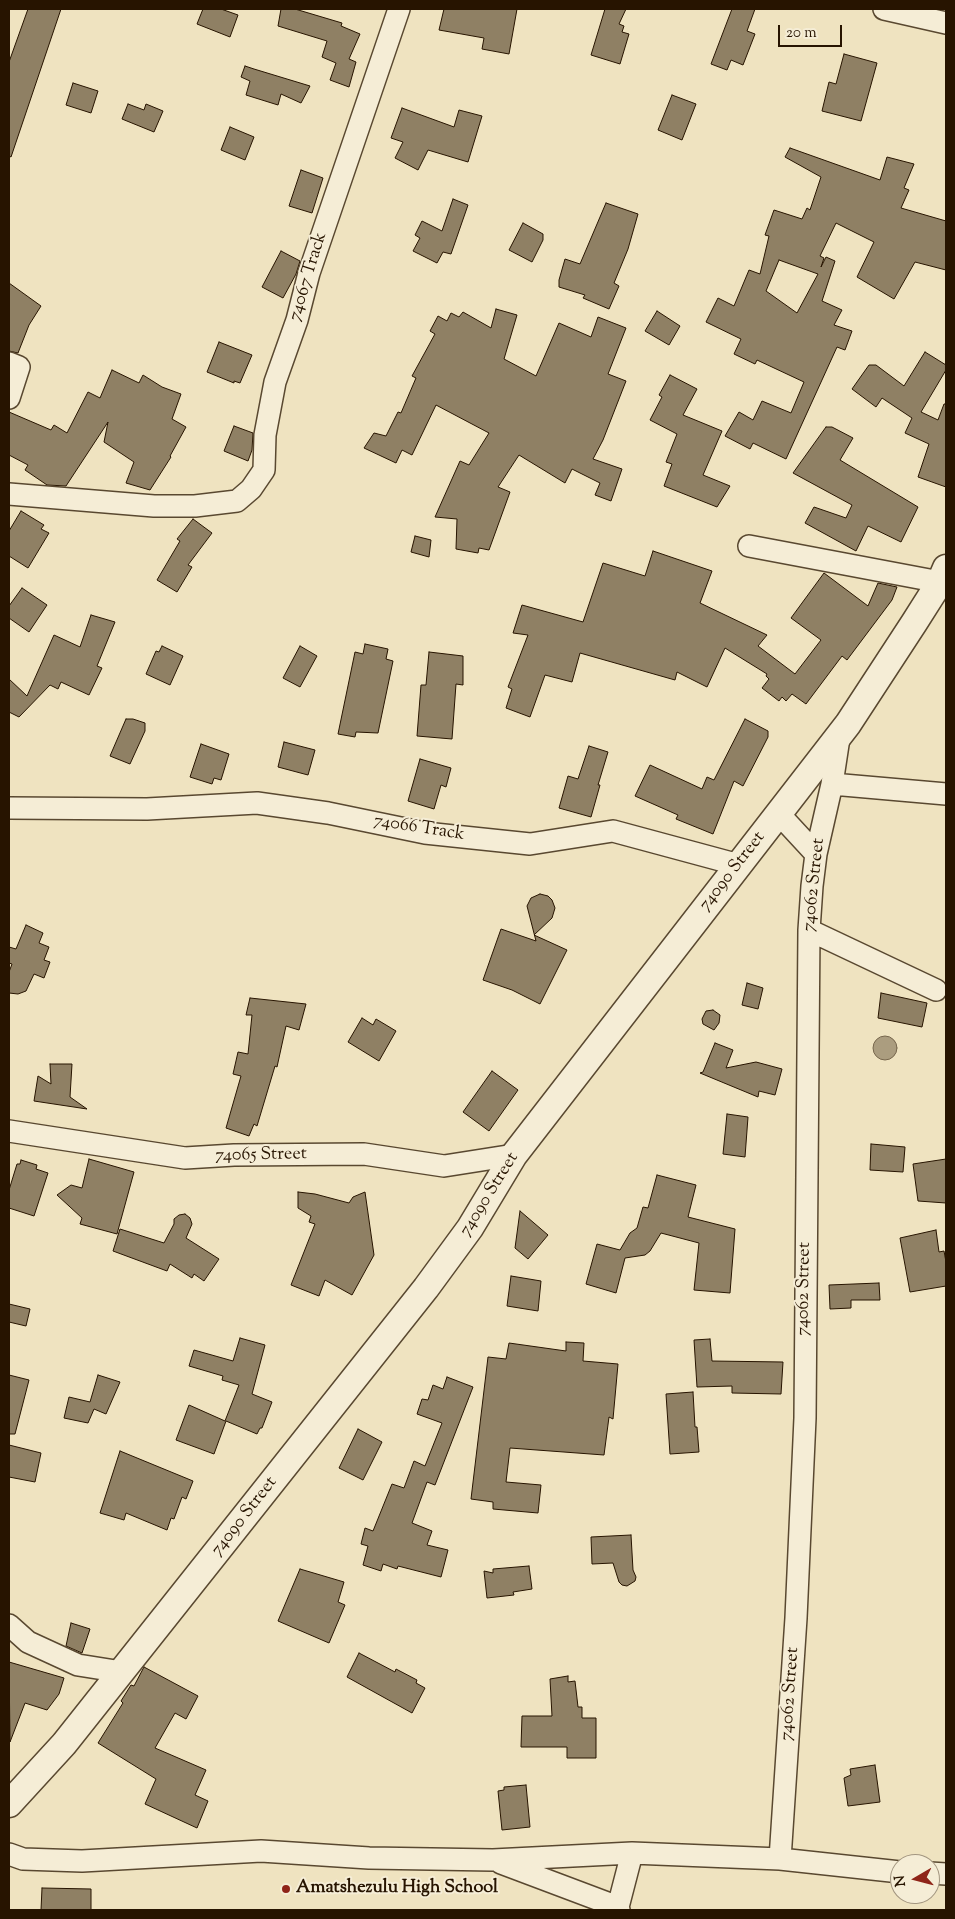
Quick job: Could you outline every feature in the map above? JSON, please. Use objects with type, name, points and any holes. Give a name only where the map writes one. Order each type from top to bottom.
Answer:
[{"type":"street","name":"74067 Track","points":[[9,494],[154,506],[195,506],[237,501],[251,489],[264,470],[265,435],[275,382],[297,320],[321,237],[399,9]]},
{"type":"street","points":[[884,9],[946,23]]},
{"type":"street","points":[[9,364],[19,367],[9,398]]},
{"type":"street","points":[[749,546],[943,575]]},
{"type":"street","name":"74090 Street","points":[[9,1804],[64,1744],[426,1288],[470,1228],[514,1155],[848,724],[943,575]]},
{"type":"street","name":"74062 Street","points":[[780,1859],[796,1618],[805,1418],[809,930],[816,854],[832,784],[839,738],[848,724]]},
{"type":"street","points":[[832,784],[946,794]]},
{"type":"street","name":"74066 Track","points":[[9,808],[147,809],[256,803],[328,813],[425,833],[530,844],[613,831],[739,865]]},
{"type":"street","points":[[778,814],[816,854]]},
{"type":"street","points":[[809,930],[936,990]]},
{"type":"street","name":"74065 Street","points":[[9,1131],[184,1158],[234,1155],[364,1154],[444,1166],[514,1155]]},
{"type":"street","points":[[9,1625],[28,1642],[78,1666],[122,1672]]},
{"type":"street","points":[[9,1854],[23,1859],[82,1861],[261,1850],[369,1858],[492,1860],[632,1853],[780,1859],[890,1871]]},
{"type":"street","points":[[492,1860],[618,1909],[632,1853]]},
{"type":"shaded area","points":[[885,1036],[894,1039],[897,1048],[894,1057],[885,1060],[876,1057],[873,1048],[876,1039]]},
{"type":"building","points":[[28,9],[61,9],[11,157],[9,156],[9,62]]},
{"type":"building","points":[[203,9],[221,9],[238,15],[230,37],[197,24]]},
{"type":"building","points":[[281,9],[295,9],[342,23],[341,26],[360,34],[349,59],[356,62],[349,87],[330,80],[336,63],[322,57],[327,41],[278,26]]},
{"type":"building","points":[[444,9],[517,9],[509,54],[482,49],[484,38],[439,30]]},
{"type":"building","points":[[605,9],[626,9],[619,24],[624,26],[622,32],[629,34],[620,64],[591,55]]},
{"type":"building","points":[[732,9],[755,9],[747,31],[755,34],[743,65],[731,60],[727,70],[711,64]]},
{"type":"building","points":[[844,54],[877,63],[861,121],[822,111],[829,82],[836,84]]},
{"type":"building","points":[[245,66],[310,86],[301,103],[281,94],[278,105],[246,95],[250,81],[241,77]]},
{"type":"building","points":[[73,83],[98,91],[91,113],[66,105]]},
{"type":"building","points":[[672,95],[696,104],[682,140],[658,130]]},
{"type":"building","points":[[128,104],[144,110],[146,104],[163,111],[154,132],[122,119]]},
{"type":"building","points":[[402,108],[454,127],[459,110],[482,116],[468,162],[428,150],[418,170],[395,158],[403,142],[391,138]]},
{"type":"building","points":[[230,127],[254,137],[245,160],[221,150]]},
{"type":"building","points":[[790,148],[880,180],[887,157],[914,164],[904,188],[909,190],[901,208],[946,221],[946,270],[915,262],[894,299],[857,277],[874,242],[836,223],[820,256],[824,258],[821,267],[826,257],[835,261],[822,301],[842,310],[834,325],[852,331],[845,350],[837,347],[786,459],[753,443],[750,449],[725,436],[739,412],[753,420],[762,401],[791,413],[804,382],[757,360],[755,364],[734,354],[741,339],[706,322],[718,298],[734,306],[749,270],[760,274],[769,236],[765,235],[774,210],[802,219],[807,208],[810,210],[821,177],[785,157]],"holes":[[[779,260],[818,274],[797,313],[766,291]]]},
{"type":"building","points":[[301,170],[323,178],[312,213],[289,206]]},
{"type":"building","points":[[453,199],[468,205],[451,254],[443,252],[437,263],[413,251],[420,238],[415,235],[422,221],[442,231]]},
{"type":"building","points":[[606,203],[638,214],[628,249],[614,283],[619,286],[609,309],[583,298],[585,295],[559,287],[565,259],[580,264]]},
{"type":"building","points":[[523,223],[543,234],[543,240],[532,262],[509,250]]},
{"type":"building","points":[[281,251],[300,261],[296,274],[283,298],[262,287]]},
{"type":"building","points":[[9,283],[41,306],[29,325],[18,353],[9,351]]},
{"type":"building","points":[[496,309],[517,315],[504,359],[536,376],[559,323],[591,337],[598,317],[626,328],[608,374],[626,381],[603,440],[593,459],[622,469],[611,501],[595,495],[600,483],[572,469],[565,483],[519,455],[498,487],[510,492],[489,550],[479,548],[478,553],[456,549],[457,519],[435,517],[460,461],[469,465],[489,433],[436,405],[412,455],[402,450],[396,463],[364,448],[374,433],[386,436],[398,412],[401,413],[416,378],[412,376],[435,334],[430,331],[438,316],[447,321],[451,313],[459,317],[463,312],[491,328]]},
{"type":"building","points":[[657,311],[680,326],[669,345],[645,331]]},
{"type":"building","points":[[219,342],[252,355],[240,383],[234,381],[234,383],[207,372]]},
{"type":"building","points":[[925,352],[946,365],[946,370],[921,412],[938,420],[944,404],[946,404],[946,487],[918,477],[929,444],[905,433],[912,418],[882,398],[876,407],[852,389],[869,365],[876,365],[904,386]]},
{"type":"building","points":[[112,370],[139,383],[143,375],[162,387],[181,394],[172,419],[186,427],[171,457],[150,490],[126,483],[134,462],[104,442],[108,422],[66,486],[47,485],[25,470],[28,465],[9,455],[9,412],[51,430],[54,425],[67,433],[88,392],[100,398]]},
{"type":"building","points":[[670,375],[697,389],[683,415],[722,431],[703,475],[730,486],[717,507],[664,486],[672,464],[666,462],[677,434],[650,420],[662,397],[659,395]]},
{"type":"building","points":[[234,426],[253,433],[252,450],[248,461],[224,451]]},
{"type":"building","points":[[826,427],[832,427],[853,438],[840,460],[918,507],[901,542],[868,526],[856,551],[805,523],[814,507],[846,518],[852,505],[793,473]]},
{"type":"building","points":[[21,511],[44,525],[41,529],[49,533],[28,568],[9,556],[9,531]]},
{"type":"building","points":[[193,519],[212,533],[188,565],[192,567],[177,592],[157,580],[180,541],[177,539]]},
{"type":"building","points":[[415,536],[431,540],[429,557],[411,552]]},
{"type":"building","points":[[653,551],[712,571],[700,603],[767,635],[758,646],[795,674],[821,640],[791,618],[824,573],[868,606],[878,583],[897,587],[892,600],[847,660],[842,656],[806,704],[792,694],[786,701],[782,697],[779,701],[762,688],[769,679],[766,676],[767,674],[725,648],[707,687],[677,672],[675,680],[580,653],[572,682],[545,675],[530,717],[506,708],[512,689],[508,687],[528,635],[513,633],[522,605],[583,622],[603,563],[645,576]]},
{"type":"building","points":[[22,588],[47,605],[29,632],[9,618],[9,606]]},
{"type":"building","points":[[91,615],[115,622],[97,666],[102,668],[89,695],[61,682],[58,689],[50,685],[19,717],[9,712],[9,679],[27,696],[54,635],[80,647]]},
{"type":"building","points":[[365,644],[388,649],[386,659],[393,661],[378,733],[356,732],[355,737],[338,734],[355,652],[363,654]]},
{"type":"building","points":[[162,646],[183,656],[170,685],[146,674],[156,651],[159,652]]},
{"type":"building","points":[[300,646],[317,656],[300,687],[283,678]]},
{"type":"building","points":[[429,652],[463,656],[463,685],[456,684],[452,739],[417,736],[421,685],[426,685]]},
{"type":"building","points":[[126,719],[145,723],[145,731],[130,764],[110,756]]},
{"type":"building","points":[[745,719],[768,731],[768,737],[743,786],[734,781],[713,834],[676,819],[678,815],[635,796],[650,765],[702,789],[707,777],[714,780]]},
{"type":"building","points":[[284,742],[315,750],[308,775],[278,767]]},
{"type":"building","points":[[201,744],[229,754],[221,780],[214,778],[212,784],[190,777]]},
{"type":"building","points":[[589,746],[608,752],[591,817],[559,808],[568,776],[578,779]]},
{"type":"building","points":[[420,759],[451,768],[446,787],[441,785],[434,809],[408,801]]},
{"type":"building","points":[[540,894],[548,896],[555,908],[552,918],[534,935],[527,906],[531,898]]},
{"type":"building","points":[[26,925],[43,933],[39,943],[49,947],[44,960],[50,962],[44,978],[34,974],[26,991],[18,994],[9,993],[9,972],[12,964],[9,963],[9,947],[16,949]]},
{"type":"building","points":[[501,929],[536,941],[535,935],[567,950],[540,1004],[512,990],[483,980]]},
{"type":"building","points":[[747,983],[763,988],[758,1009],[742,1005]]},
{"type":"building","points":[[881,993],[927,1003],[922,1027],[878,1018]]},
{"type":"building","points":[[250,998],[306,1004],[299,1030],[286,1026],[277,1067],[275,1066],[257,1126],[254,1124],[249,1136],[226,1128],[241,1076],[233,1074],[238,1052],[248,1054],[252,1015],[246,1015]]},
{"type":"building","points":[[713,1010],[720,1015],[719,1023],[714,1030],[703,1024],[702,1019],[706,1011]]},
{"type":"building","points":[[362,1018],[373,1025],[376,1019],[396,1031],[379,1061],[348,1042]]},
{"type":"building","points":[[715,1043],[733,1050],[726,1068],[756,1062],[782,1069],[775,1095],[759,1091],[758,1097],[700,1073],[703,1072]]},
{"type":"building","points":[[50,1064],[72,1064],[70,1097],[87,1109],[34,1101],[38,1076],[51,1084]]},
{"type":"building","points":[[492,1071],[518,1090],[489,1131],[463,1112]]},
{"type":"building","points":[[727,1114],[748,1117],[745,1157],[723,1154]]},
{"type":"building","points":[[871,1144],[905,1147],[903,1172],[870,1170]]},
{"type":"building","points":[[89,1159],[134,1172],[117,1234],[80,1224],[82,1218],[57,1195],[71,1185],[82,1188]]},
{"type":"building","points":[[946,1159],[946,1203],[918,1201],[913,1164]]},
{"type":"building","points":[[21,1160],[37,1165],[36,1169],[48,1173],[34,1216],[9,1208],[9,1190],[17,1164],[20,1164]]},
{"type":"building","points":[[657,1175],[696,1185],[688,1217],[735,1229],[730,1293],[694,1290],[699,1243],[661,1233],[650,1251],[645,1255],[625,1258],[616,1293],[586,1284],[597,1244],[620,1250],[630,1233],[637,1228],[643,1207],[648,1208]]},
{"type":"building","points":[[298,1192],[315,1194],[349,1203],[353,1197],[365,1192],[374,1255],[352,1295],[325,1280],[319,1296],[291,1285],[315,1224],[309,1222],[311,1216],[298,1208]]},
{"type":"building","points":[[520,1211],[548,1235],[528,1259],[515,1248]]},
{"type":"building","points":[[185,1214],[190,1218],[192,1224],[186,1238],[219,1259],[204,1281],[194,1274],[192,1278],[170,1264],[167,1271],[113,1251],[120,1229],[164,1243],[174,1224],[174,1219],[179,1215]]},
{"type":"building","points":[[936,1230],[939,1252],[944,1251],[946,1262],[946,1286],[910,1292],[900,1238]]},
{"type":"building","points":[[511,1276],[541,1281],[538,1311],[507,1306]]},
{"type":"building","points":[[879,1283],[880,1300],[851,1300],[851,1308],[830,1309],[829,1285]]},
{"type":"building","points":[[9,1304],[30,1309],[26,1326],[9,1322]]},
{"type":"building","points":[[240,1338],[265,1345],[252,1394],[272,1402],[262,1428],[260,1428],[257,1434],[226,1421],[214,1454],[176,1440],[189,1405],[225,1421],[239,1385],[222,1380],[223,1376],[189,1366],[194,1350],[233,1361]]},
{"type":"building","points":[[710,1339],[712,1361],[783,1362],[781,1394],[732,1393],[732,1386],[697,1387],[694,1340]]},
{"type":"building","points":[[566,1342],[584,1343],[583,1361],[618,1364],[613,1419],[609,1417],[604,1455],[510,1448],[506,1482],[541,1485],[538,1513],[493,1509],[493,1502],[471,1499],[488,1357],[506,1359],[509,1343],[566,1351]]},
{"type":"building","points":[[9,1375],[29,1380],[15,1434],[9,1434]]},
{"type":"building","points":[[98,1375],[120,1382],[106,1414],[94,1409],[88,1423],[64,1418],[69,1397],[90,1402]]},
{"type":"building","points":[[447,1377],[473,1387],[435,1485],[427,1482],[412,1523],[432,1531],[427,1545],[448,1550],[441,1577],[398,1566],[397,1569],[383,1564],[381,1571],[363,1565],[368,1546],[361,1544],[365,1528],[373,1531],[392,1484],[404,1488],[414,1461],[425,1466],[442,1423],[417,1414],[422,1399],[428,1400],[433,1385],[443,1389]]},
{"type":"building","points":[[693,1392],[699,1452],[670,1454],[666,1394]]},
{"type":"building","points":[[358,1429],[382,1442],[363,1480],[339,1468]]},
{"type":"building","points":[[9,1445],[41,1453],[35,1482],[9,1477]]},
{"type":"building","points":[[120,1451],[193,1481],[186,1499],[182,1497],[174,1519],[171,1518],[167,1530],[126,1513],[124,1520],[100,1513]]},
{"type":"building","points":[[631,1535],[633,1570],[636,1577],[635,1581],[627,1586],[619,1582],[613,1563],[592,1564],[591,1537]]},
{"type":"building","points":[[529,1566],[532,1589],[513,1592],[514,1595],[487,1598],[484,1571],[493,1573],[493,1569]]},
{"type":"building","points":[[300,1569],[344,1582],[338,1602],[345,1605],[329,1643],[278,1621]]},
{"type":"building","points":[[71,1623],[90,1629],[82,1653],[66,1646]]},
{"type":"building","points":[[359,1653],[395,1672],[396,1669],[417,1680],[416,1683],[425,1688],[412,1713],[347,1677]]},
{"type":"building","points":[[9,1662],[64,1678],[59,1694],[47,1710],[25,1703],[10,1742]]},
{"type":"building","points":[[144,1667],[198,1696],[186,1719],[175,1713],[155,1748],[206,1770],[195,1795],[208,1801],[197,1828],[145,1804],[156,1779],[98,1743],[123,1703],[121,1701],[131,1685],[134,1686]]},
{"type":"building","points":[[568,1676],[568,1682],[575,1681],[578,1707],[582,1707],[582,1718],[596,1718],[596,1758],[567,1758],[567,1747],[521,1747],[522,1716],[552,1716],[550,1679]]},
{"type":"building","points":[[875,1765],[880,1802],[848,1806],[844,1778],[851,1775],[850,1769]]},
{"type":"building","points":[[526,1785],[530,1827],[502,1830],[498,1791],[504,1790],[504,1787]]},
{"type":"building","points":[[42,1888],[91,1889],[91,1910],[41,1910]]},
{"type":"place","name":"Amatshezulu High School","points":[[286,1889]]}]
